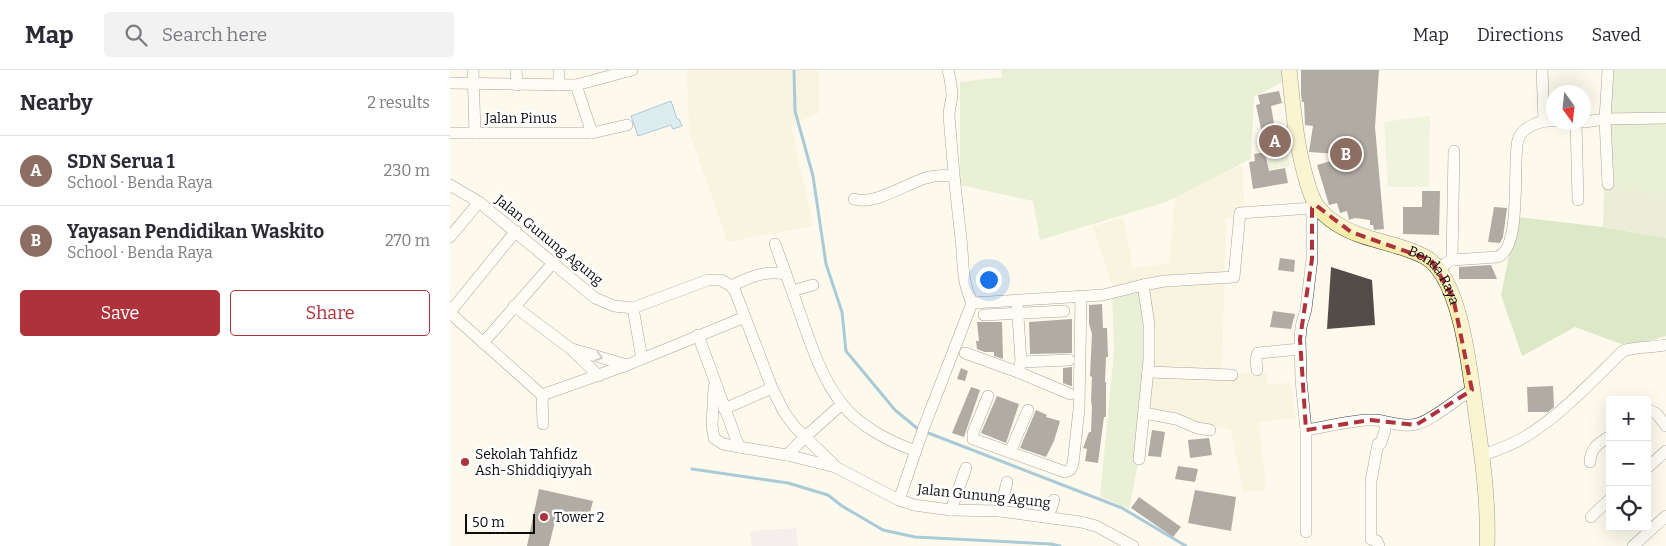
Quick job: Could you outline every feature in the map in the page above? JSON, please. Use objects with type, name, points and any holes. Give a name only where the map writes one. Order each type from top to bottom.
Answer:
[{"type":"street","points":[[473,70],[475,133]]},
{"type":"street","points":[[516,70],[517,85]]},
{"type":"street","points":[[559,70],[559,86]]},
{"type":"street","points":[[450,83],[576,85],[607,74],[632,70]]},
{"type":"street","points":[[899,500],[923,430],[972,303],[962,272],[962,247],[953,176],[953,146],[949,113],[952,96],[948,70]]},
{"type":"street","name":"Benda Raya","points":[[1289,70],[1292,108],[1300,156],[1315,207],[1351,232],[1419,254],[1431,260],[1440,271],[1453,297],[1467,353],[1483,456],[1487,507],[1487,546]]},
{"type":"street","points":[[1542,70],[1546,99]]},
{"type":"street","points":[[1608,70],[1605,118],[1608,184]]},
{"type":"street","points":[[576,85],[592,133]]},
{"type":"street","points":[[1591,121],[1605,118],[1666,118]]},
{"type":"street","points":[[1440,271],[1446,263],[1452,260],[1497,257],[1506,252],[1511,238],[1513,223],[1518,139],[1528,128],[1546,122]]},
{"type":"street","name":"Jalan Pinus","points":[[450,133],[592,133],[627,125]]},
{"type":"street","points":[[1575,130],[1578,200]]},
{"type":"street","points":[[1452,260],[1454,151]]},
{"type":"street","points":[[854,199],[860,201],[874,198],[934,176],[953,176]]},
{"type":"street","name":"Jalan Gunung Agung","points":[[450,185],[479,202],[595,298],[614,306],[633,308]]},
{"type":"street","points":[[450,237],[479,202]]},
{"type":"street","points":[[984,315],[1018,307],[1103,295],[1143,284],[1239,274],[1240,213],[1315,207],[1312,259],[1306,309],[1301,327],[1300,349],[1306,430],[1306,532]]},
{"type":"street","points":[[516,231],[450,312],[542,395],[543,424]]},
{"type":"street","points":[[775,244],[818,361],[842,404],[874,430],[896,443],[916,451]]},
{"type":"street","points":[[483,343],[553,263]]},
{"type":"street","points":[[642,359],[633,308],[708,280],[720,280],[732,286],[761,273],[786,274]]},
{"type":"street","points":[[792,291],[813,284]]},
{"type":"street","points":[[1138,459],[1148,372],[1149,324],[1143,284]]},
{"type":"street","name":"Jalan Gunung Agung","points":[[732,286],[772,388],[784,412],[805,437],[837,468],[899,500],[914,505],[951,510],[1000,511],[1081,522],[1096,526],[1133,546]]},
{"type":"street","points":[[988,396],[973,433],[973,439],[1065,472],[1070,470],[1073,464],[1079,409],[1081,297]]},
{"type":"street","points":[[972,303],[1064,311]]},
{"type":"street","points":[[514,306],[571,349],[599,376]]},
{"type":"street","points":[[1018,307],[1019,367]]},
{"type":"street","points":[[542,395],[599,376],[745,317]]},
{"type":"street","points":[[698,335],[739,447]]},
{"type":"street","points":[[1483,456],[1515,442],[1535,430],[1564,408],[1623,351],[1666,345]]},
{"type":"street","points":[[571,349],[627,365]]},
{"type":"street","points":[[1257,370],[1256,359],[1258,353],[1300,349]]},
{"type":"street","points":[[965,353],[1019,367],[1070,394]]},
{"type":"street","points":[[1019,367],[1068,360]]},
{"type":"street","points":[[1148,372],[1232,375]]},
{"type":"street","points":[[714,382],[712,425],[714,438],[723,444],[787,455],[837,468]]},
{"type":"street","points":[[724,409],[772,388]]},
{"type":"street","points":[[1306,430],[1376,420],[1416,425],[1427,421],[1457,398],[1472,390]]},
{"type":"street","points":[[787,455],[842,404]]},
{"type":"street","points":[[1010,452],[1028,410]]},
{"type":"street","points":[[1651,411],[1657,414],[1666,426]]},
{"type":"street","points":[[1144,413],[1176,419],[1197,428],[1210,430]]},
{"type":"street","points":[[1378,546],[1377,541],[1371,538],[1371,481],[1378,444],[1381,443],[1385,430],[1385,422]]},
{"type":"street","points":[[1590,462],[1590,453],[1606,439]]},
{"type":"street","points":[[1651,464],[1666,451]]},
{"type":"street","points":[[951,510],[966,468]]},
{"type":"street","points":[[1000,511],[1007,482]]},
{"type":"street","points":[[1048,517],[1054,500]]},
{"type":"street","points":[[1591,517],[1606,503]]},
{"type":"street","points":[[1633,546],[1664,522]]},
{"type":"highlighted area","points":[[1317,206],[1351,232],[1431,260],[1453,297],[1472,390],[1416,425],[1370,420],[1306,430],[1300,339],[1312,259],[1312,208]]},
{"type":"shaded area","points":[[687,70],[818,70],[819,113],[791,125],[813,226],[728,242],[689,131]]},
{"type":"shaded area","points":[[1242,166],[1245,217],[1226,218],[1222,373],[1266,373],[1268,384],[1291,383],[1296,418],[1259,422],[1266,490],[1243,492],[1231,430],[1150,410],[1154,337],[1114,288],[1093,227],[1123,217],[1133,268],[1169,263],[1176,190]]},
{"type":"shaded area","points":[[796,528],[798,546],[752,546],[750,531]]},
{"type":"green space","points":[[1001,70],[1283,70],[1284,81],[1254,97],[1251,159],[1166,202],[1040,240],[1033,201],[960,185],[960,82],[1002,77]]},
{"type":"green space","points":[[1604,70],[1666,70],[1666,195],[1604,188]]},
{"type":"green space","points":[[1430,116],[1429,187],[1388,187],[1384,122]]},
{"type":"green space","points":[[1285,140],[1290,166],[1269,170],[1264,144]]},
{"type":"green space","points":[[1604,188],[1666,195],[1666,238],[1603,227]]},
{"type":"green space","points":[[1517,217],[1603,227],[1666,238],[1666,336],[1624,345],[1575,327],[1522,356],[1501,295]]},
{"type":"green space","points":[[1143,285],[1149,324],[1139,459],[1129,509],[1100,496],[1114,351],[1112,292]]},
{"type":"water","points":[[671,101],[677,119],[679,119],[682,126],[673,129],[671,125],[638,136],[631,116]]},
{"type":"building","points":[[1301,70],[1379,70],[1375,127],[1384,229],[1374,230],[1373,225],[1370,225],[1370,220],[1355,218],[1349,220],[1347,211],[1340,213],[1337,203],[1329,205],[1317,165],[1352,155],[1309,152],[1313,126],[1305,125],[1304,102],[1302,102],[1301,94]]},
{"type":"building","points":[[1279,91],[1282,103],[1271,106],[1277,141],[1264,143],[1256,105],[1260,104],[1258,95]]},
{"type":"building","points":[[1265,152],[1269,171],[1285,168],[1288,183],[1253,189],[1249,162],[1255,161],[1254,154]]},
{"type":"building","points":[[1422,191],[1440,191],[1439,235],[1403,234],[1403,207],[1422,207]]},
{"type":"building","points":[[1494,207],[1507,208],[1503,237],[1500,243],[1488,242]]},
{"type":"building","points":[[1280,258],[1295,260],[1294,272],[1278,270]]},
{"type":"building","points":[[1491,265],[1497,279],[1459,279],[1459,267]]},
{"type":"building","points":[[1331,267],[1372,280],[1375,325],[1327,329]]},
{"type":"building","points":[[1102,304],[1103,328],[1107,328],[1108,357],[1106,357],[1105,382],[1106,417],[1104,417],[1098,463],[1085,461],[1087,449],[1083,448],[1089,432],[1091,432],[1092,377],[1090,376],[1092,334],[1089,324],[1089,305]]},
{"type":"building","points":[[1273,311],[1295,314],[1291,329],[1270,327]]},
{"type":"building","points":[[1072,319],[1072,353],[1030,354],[1029,322]]},
{"type":"building","points":[[977,322],[1002,322],[1003,359],[994,356],[994,352],[985,352],[977,349],[976,341],[979,341]]},
{"type":"building","points":[[1072,367],[1071,386],[1063,383],[1063,368]]},
{"type":"building","points":[[961,368],[968,371],[965,381],[957,379]]},
{"type":"building","points":[[1553,386],[1554,407],[1548,412],[1528,412],[1527,387]]},
{"type":"building","points":[[971,387],[980,390],[964,437],[952,433]]},
{"type":"building","points":[[997,396],[1019,404],[1006,443],[981,433]]},
{"type":"building","points":[[1036,410],[1047,415],[1046,417],[1060,421],[1054,441],[1046,457],[1020,448]]},
{"type":"building","points":[[1152,430],[1165,432],[1161,457],[1148,456]]},
{"type":"building","points":[[1209,438],[1212,455],[1190,458],[1188,440]]},
{"type":"building","points":[[1178,466],[1198,469],[1195,482],[1175,479]]},
{"type":"building","name":"Tower 2","points":[[539,489],[593,501],[588,520],[557,513],[549,546],[527,546]]},
{"type":"building","points":[[1195,490],[1236,497],[1231,531],[1188,523]]},
{"type":"building","points":[[1139,497],[1181,527],[1173,537],[1131,508]]},
{"type":"waterway","points":[[794,70],[795,111],[813,176],[826,264],[842,312],[846,351],[895,410],[918,429],[1122,508],[1186,546]]},
{"type":"waterway","points":[[692,469],[788,483],[828,495],[842,506],[883,530],[915,537],[1060,546]]},
{"type":"place","name":"SDN Serua 1","points":[[1275,141]]},
{"type":"place","name":"Yayasan Pendidikan Waskito","points":[[1346,154]]},
{"type":"place","name":"Sekolah Tahfidz Ash-Shiddiqiyyah","points":[[465,462]]},
{"type":"place","name":"Tower 2","points":[[544,517]]}]
